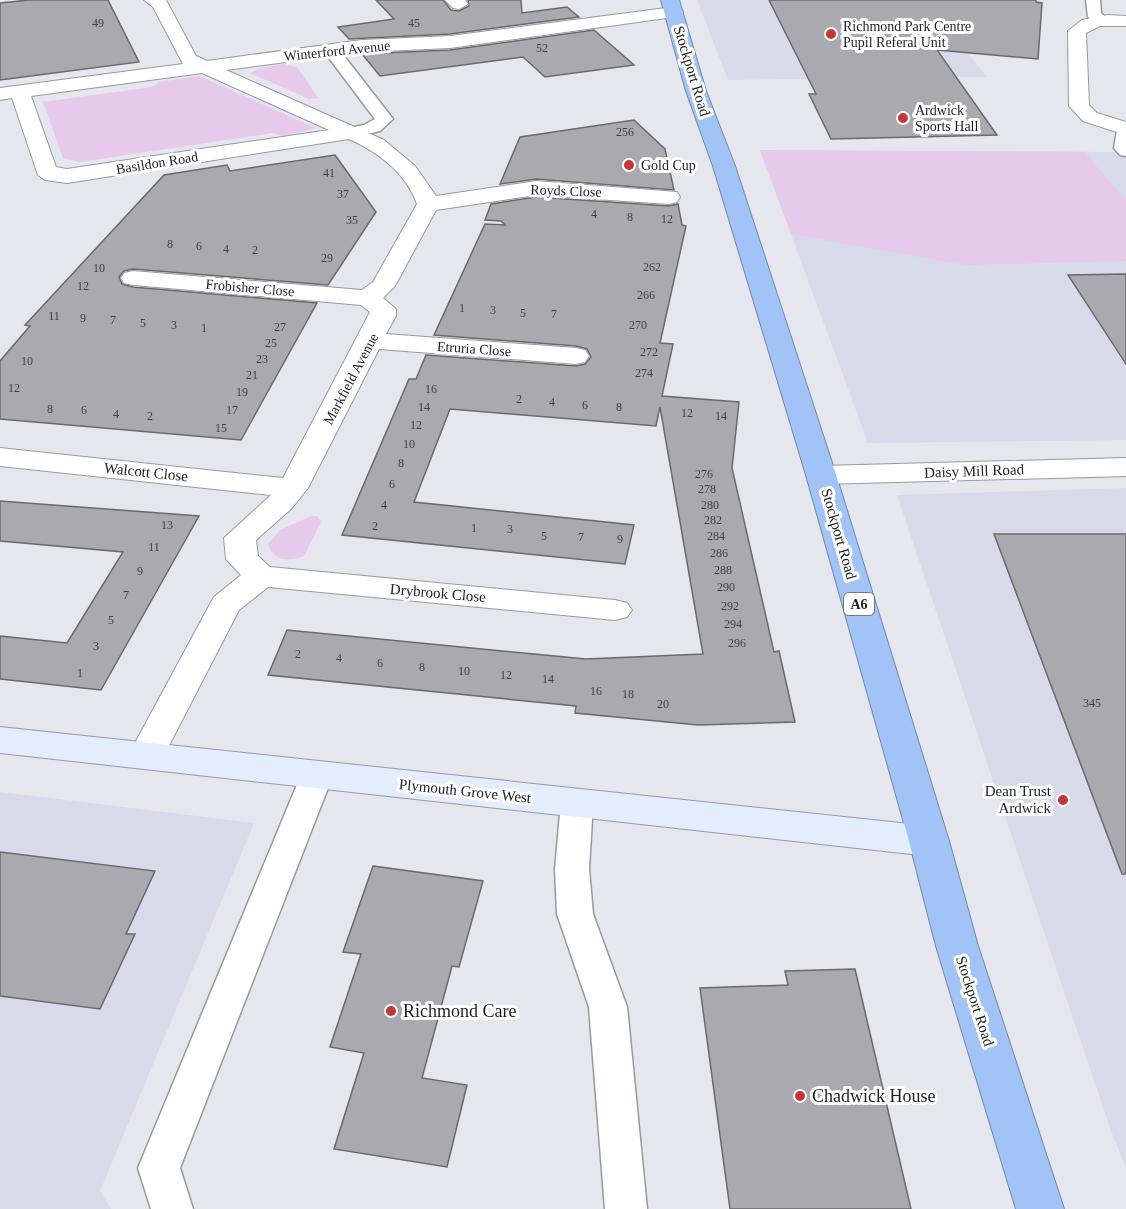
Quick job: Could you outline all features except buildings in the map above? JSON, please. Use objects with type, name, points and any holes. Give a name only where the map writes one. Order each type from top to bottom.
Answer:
[{"type":"highway","name":"Stockport Road","points":[[672,6],[696,91],[724,166],[821,475],[929,841],[957,946],[1040,1209]]},
{"type":"street","points":[[153,0],[160,4],[189,60],[377,144],[393,155],[426,194],[428,204],[383,286],[367,298]]},
{"type":"street","name":"Winterford Avenue","points":[[10,93],[362,46],[450,42],[672,6]]},
{"type":"street","points":[[1125,129],[1090,117],[1079,106],[1077,31],[1084,25],[1100,20],[1126,21]]},
{"type":"street","name":"Basildon Road","points":[[10,93],[46,170],[53,175],[67,176],[350,133]]},
{"type":"street","name":"Royds Close","points":[[428,204],[536,188],[669,197]]},
{"type":"street","name":"Frobisher Close","points":[[133,278],[367,298]]},
{"type":"street","name":"Markfield Avenue","points":[[261,576],[242,559],[240,538],[258,519],[281,504],[293,488],[372,341],[383,316],[383,309],[367,298]]},
{"type":"street","name":"Etruria Close","points":[[372,341],[576,356]]},
{"type":"street","name":"Walcott Close","points":[[0,457],[293,488]]},
{"type":"street","name":"Daisy Mill Road","points":[[821,475],[1126,467]]},
{"type":"street","points":[[146,756],[226,604],[261,576]]},
{"type":"street","name":"Drybrook Close","points":[[261,576],[615,610]]},
{"type":"street","name":"Plymouth Grove West","points":[[0,740],[929,841]]},
{"type":"lane","points":[[1093,1],[1093,14],[1100,20]]},
{"type":"lane","points":[[331,50],[384,119],[381,124],[373,128],[350,133]]},
{"type":"lane","points":[[1125,129],[1123,148],[1126,151]]},
{"type":"lane","points":[[172,1209],[159,1168],[316,775]]},
{"type":"lane","points":[[577,803],[572,869],[575,914],[608,1007],[626,1209]]},
{"type":"shaded area","name":"Richmond Park Centre Pupil Referal Unit","points":[[697,0],[924,0],[987,77],[728,80]]},
{"type":"shaded area","points":[[283,64],[297,67],[318,98],[309,99],[250,73],[260,68]]},
{"type":"shaded area","points":[[199,76],[316,128],[284,136],[272,133],[80,162],[63,158],[43,102],[152,87],[159,82]]},
{"type":"shaded area","points":[[760,150],[1126,152],[1126,440],[868,443]]},
{"type":"shaded area","points":[[760,150],[1085,152],[1126,201],[1126,261],[965,265],[791,234]]},
{"type":"shaded area","name":"Dean Trust Ardwick","points":[[1126,488],[1126,1167],[1111,1131],[897,495]]},
{"type":"shaded area","points":[[311,516],[317,516],[321,522],[304,556],[282,559],[270,550],[268,544],[280,530]]},
{"type":"shaded area","points":[[0,792],[254,823],[100,1191],[111,1209],[0,1209]]},
{"type":"place","name":"Richmond Park Centre Pupil Referal Unit","points":[[831,34]]},
{"type":"place","name":"Ardwick Sports Hall","points":[[903,118]]},
{"type":"place","name":"Gold Cup","points":[[629,165]]},
{"type":"place","name":"Dean Trust Ardwick","points":[[1063,800]]},
{"type":"place","name":"Richmond Care","points":[[391,1011]]},
{"type":"place","name":"Chadwick House","points":[[800,1096]]}]
